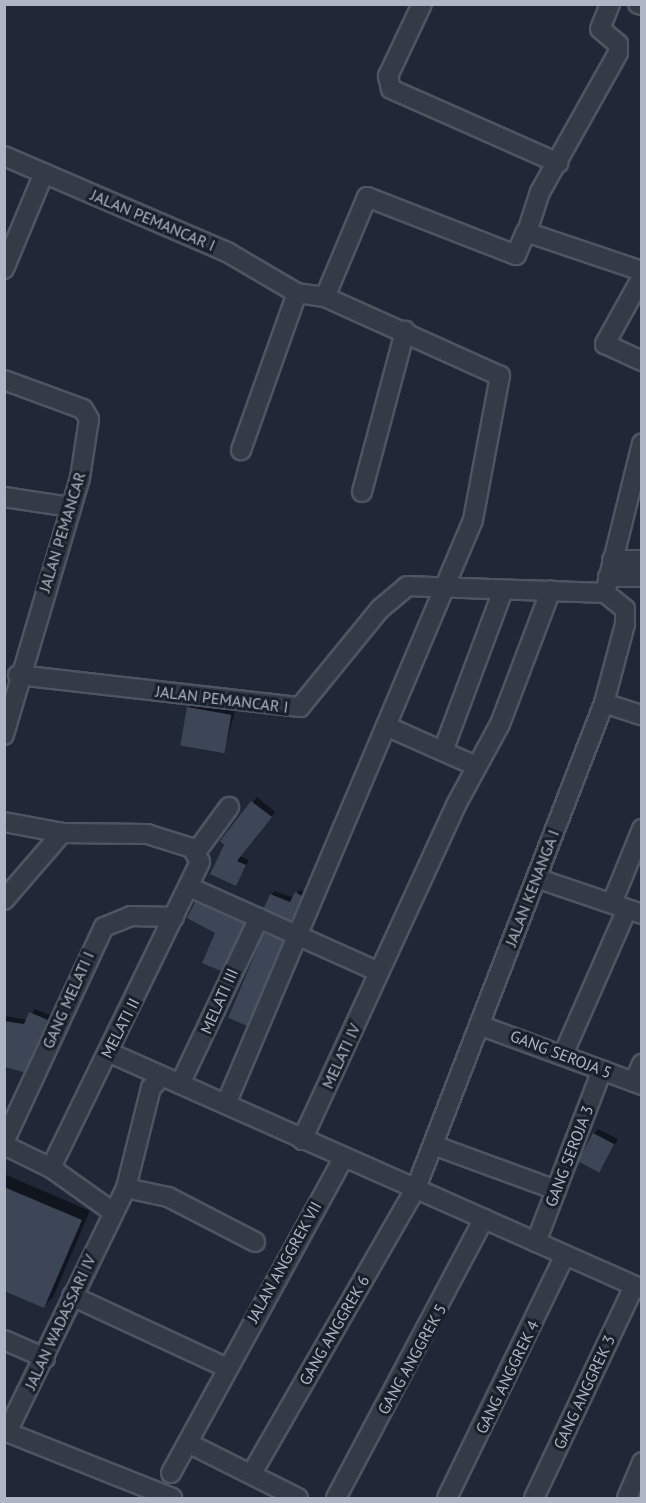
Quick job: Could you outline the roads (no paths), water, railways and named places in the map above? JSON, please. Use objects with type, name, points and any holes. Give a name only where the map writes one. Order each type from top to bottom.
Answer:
[{"type":"street","points":[[422,4],[388,76],[394,92],[558,163]]},
{"type":"street","points":[[325,297],[367,197],[516,255],[558,163],[618,52],[618,44],[600,29],[609,4]]},
{"type":"street","name":"JALAN PEMANCAR I","points":[[4,156],[227,252],[302,293],[325,297],[405,331],[500,376],[473,520],[444,587]]},
{"type":"street","points":[[4,269],[44,173]]},
{"type":"street","points":[[526,232],[642,271]]},
{"type":"street","points":[[642,277],[605,344],[642,361]]},
{"type":"street","points":[[241,450],[302,293]]},
{"type":"street","points":[[362,492],[405,331]]},
{"type":"street","name":"JALAN PEMANCAR","points":[[4,380],[83,409],[89,419],[71,507],[18,675],[4,735]]},
{"type":"street","points":[[608,577],[642,444]]},
{"type":"street","points":[[4,497],[71,507]]},
{"type":"street","points":[[608,577],[642,560]]},
{"type":"street","points":[[608,577],[642,577]]},
{"type":"street","name":"JALAN PEMANCAR I","points":[[18,675],[300,707],[395,592],[413,586],[502,592],[551,590],[608,577]]},
{"type":"street","name":"JALAN KENANGA I","points":[[416,1188],[633,626],[608,577]]},
{"type":"street","points":[[226,1104],[444,587]]},
{"type":"street","name":"MELATI IV","points":[[303,1140],[476,766],[500,724],[551,590]]},
{"type":"street","points":[[443,751],[502,592]]},
{"type":"street","points":[[604,704],[642,715]]},
{"type":"street","points":[[386,726],[476,766]]},
{"type":"street","points":[[4,822],[62,833],[147,834],[196,852],[229,807]]},
{"type":"street","points":[[563,1055],[627,909],[642,829]]},
{"type":"street","points":[[4,900],[62,833]]},
{"type":"street","name":"MELATI II","points":[[51,1168],[189,887],[200,862],[196,852]]},
{"type":"street","points":[[536,878],[627,909]]},
{"type":"street","points":[[189,887],[259,918],[296,939],[379,972]]},
{"type":"street","name":"GANG MELATI I","points":[[4,1143],[104,927],[130,916],[174,917]]},
{"type":"street","name":"MELATI III","points":[[180,1084],[259,918]]},
{"type":"street","name":"GANG SEROJA 5","points":[[479,1024],[638,1084]]},
{"type":"street","points":[[108,1052],[638,1287]]},
{"type":"street","points":[[638,1084],[642,1064]]},
{"type":"street","name":"GANG SEROJA 3","points":[[536,1242],[602,1070]]},
{"type":"street","name":"JALAN WADASSARI IV","points":[[6,1431],[45,1358],[72,1296],[127,1184],[151,1088],[161,1077]]},
{"type":"street","points":[[4,1143],[51,1168],[112,1212]]},
{"type":"street","points":[[433,1145],[556,1190]]},
{"type":"street","name":"JALAN ANGGREK VII","points":[[171,1473],[225,1367],[344,1157]]},
{"type":"street","points":[[127,1184],[168,1197],[255,1242]]},
{"type":"street","name":"GANG ANGGREK 6","points":[[252,1473],[416,1188]]},
{"type":"street","name":"GANG ANGGREK 5","points":[[336,1498],[484,1219]]},
{"type":"street","name":"GANG ANGGREK 4","points":[[447,1498],[565,1255]]},
{"type":"street","name":"GANG ANGGREK 3","points":[[534,1498],[638,1287]]},
{"type":"street","points":[[72,1296],[225,1367]]},
{"type":"street","points":[[4,1340],[45,1358]]},
{"type":"street","points":[[6,1431],[172,1498]]},
{"type":"street","points":[[188,1443],[298,1498]]},
{"type":"street","points":[[627,1498],[642,1462]]}]
